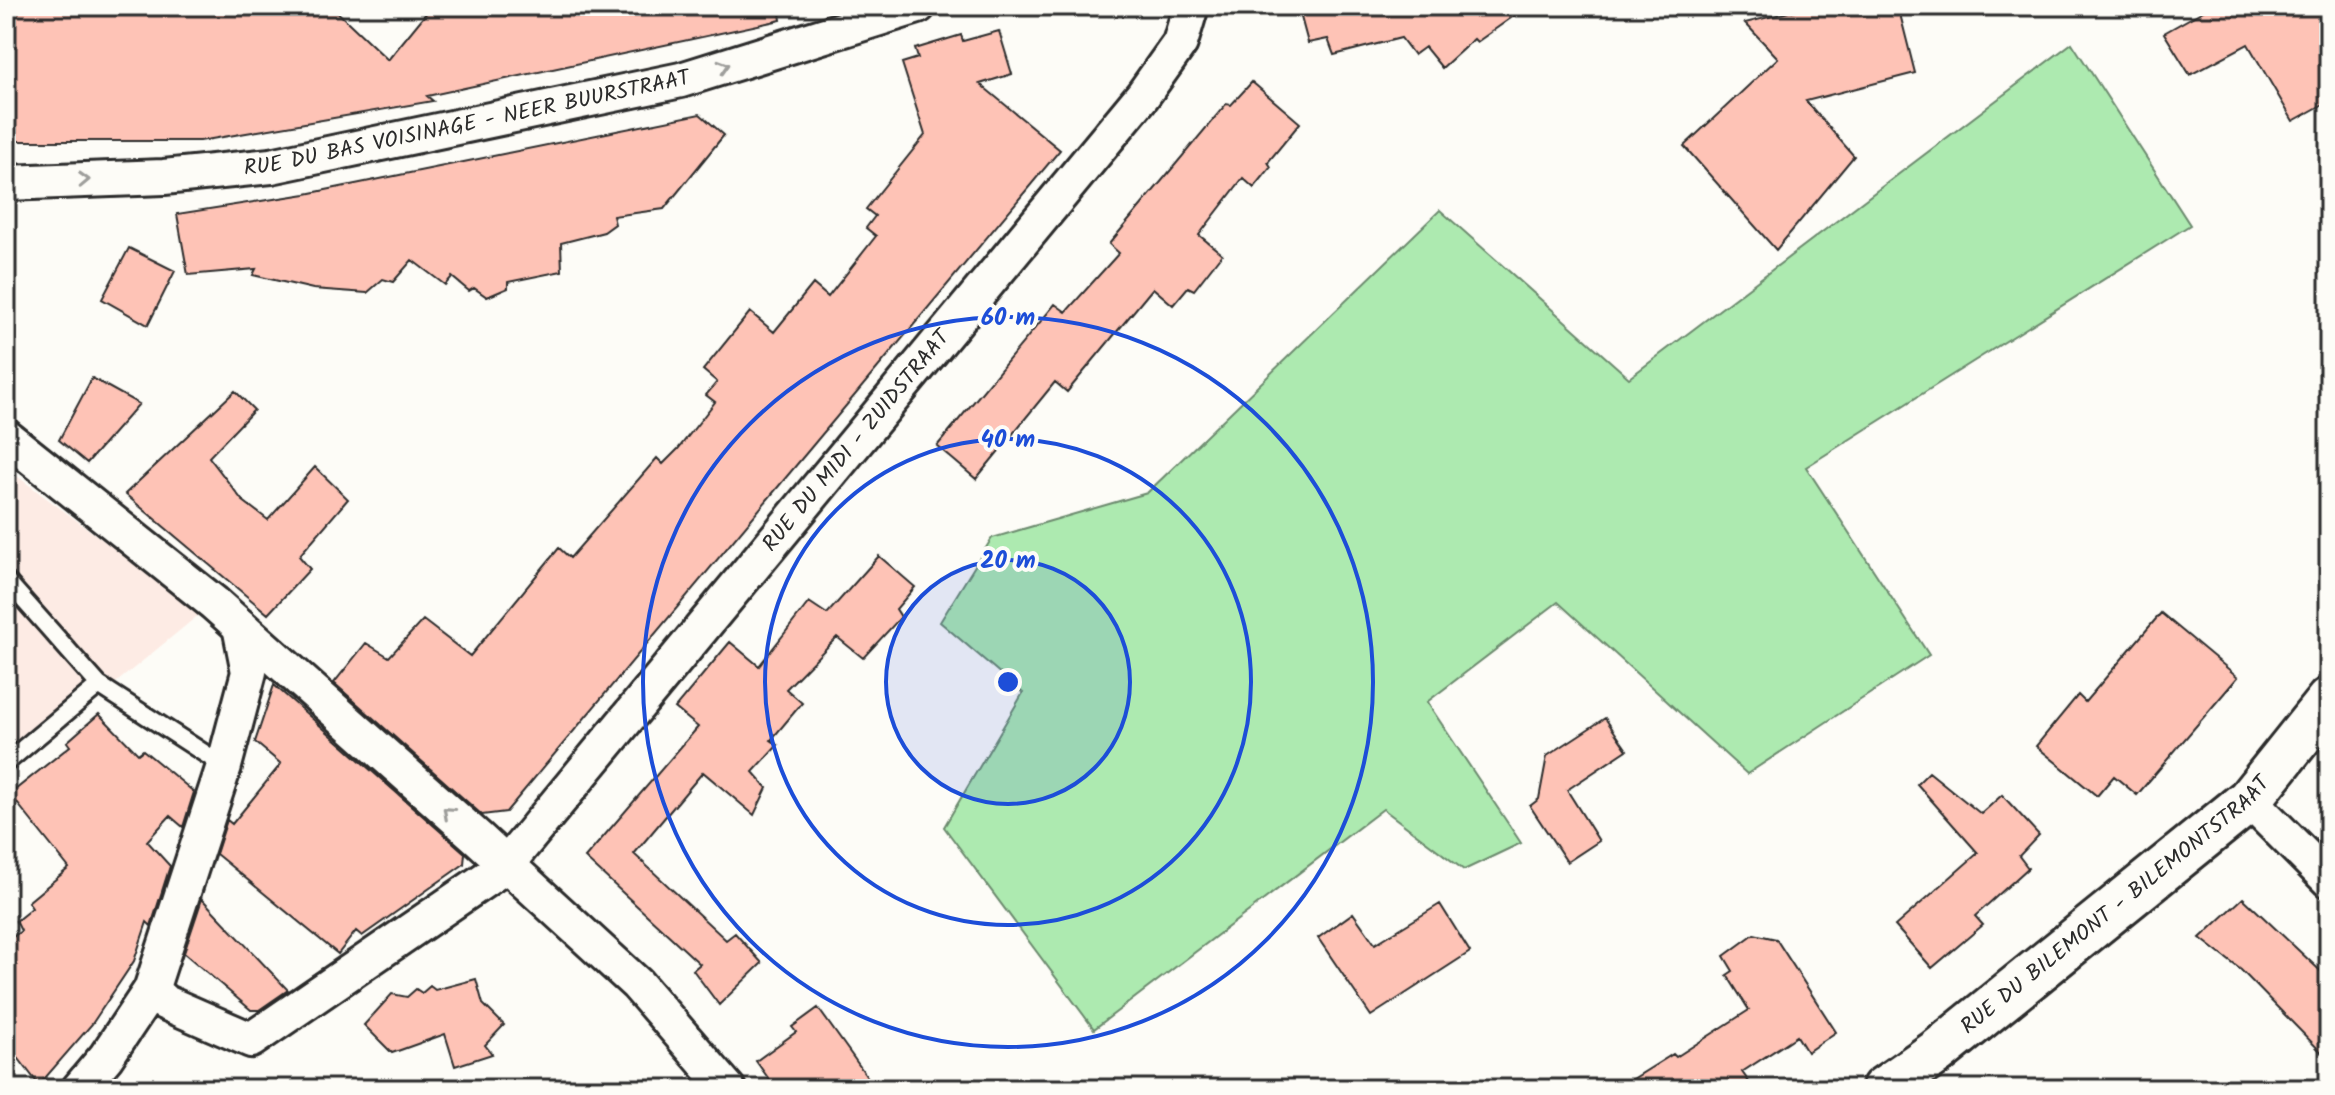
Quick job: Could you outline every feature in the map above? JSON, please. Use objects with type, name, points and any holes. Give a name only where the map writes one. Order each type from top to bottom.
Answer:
[{"type":"street","name":"RUE DU BAS VOISINAGE - NEER BUURSTRAAT","points":[[6,183],[164,177],[271,166],[681,80],[918,6]]},
{"type":"street","name":"RUE DU MIDI - ZUIDSTRAAT","points":[[151,990],[164,1002],[251,1040],[505,866],[1143,95],[1180,43],[1191,6]]},
{"type":"street","points":[[6,437],[240,626],[637,984],[728,1089]]},
{"type":"street","points":[[79,1089],[106,1057],[151,990],[224,766],[249,672],[240,626]]},
{"type":"street","name":"RUE DU BILEMONT - BILEMONTSTRAAT","points":[[1884,1089],[1937,1052],[2249,800],[2329,700]]},
{"type":"street","points":[[2249,800],[2329,880]]},
{"type":"lane","points":[[6,580],[99,685],[224,766]]},
{"type":"lane","points":[[6,763],[99,685]]},
{"type":"shaded area","points":[[6,468],[201,613],[6,773]]},
{"type":"green space","points":[[2072,43],[2190,225],[1806,467],[1929,655],[1747,774],[1558,602],[1427,702],[1521,843],[1464,870],[1383,809],[1094,1029],[944,827],[1023,693],[940,622],[992,538],[1147,493],[1440,210],[1629,378]]},
{"type":"building","points":[[6,6],[331,6],[388,60],[432,6],[779,6],[781,20],[427,96],[433,101],[200,141],[6,141]]},
{"type":"building","points":[[1298,6],[1528,6],[1477,42],[1474,39],[1442,68],[1425,47],[1414,55],[1401,38],[1334,55],[1328,39],[1308,43]]},
{"type":"building","points":[[1796,6],[1898,6],[1915,73],[1806,101],[1854,156],[1776,250],[1684,146],[1778,58],[1745,23],[1797,10]]},
{"type":"building","points":[[2212,6],[2329,6],[2329,101],[2293,121],[2248,44],[2190,75],[2164,33]]},
{"type":"building","points":[[999,31],[1012,74],[980,84],[1060,150],[506,812],[482,815],[334,683],[366,643],[389,657],[423,620],[470,656],[559,548],[570,558],[657,458],[663,464],[678,449],[715,402],[706,395],[717,382],[703,370],[750,312],[774,332],[813,284],[828,297],[876,236],[866,228],[875,216],[866,209],[925,135],[902,63],[918,58],[915,49],[961,35],[963,41]]},
{"type":"building","points":[[1252,82],[1300,123],[1268,162],[1271,167],[1254,188],[1243,178],[1199,235],[1222,254],[1194,290],[1188,287],[1173,305],[1153,288],[1067,392],[1055,382],[976,479],[937,446],[1055,304],[1066,312],[1119,253],[1109,244],[1226,104],[1231,105]]},
{"type":"building","points":[[700,114],[724,135],[664,209],[613,216],[615,224],[604,232],[561,243],[562,271],[508,282],[508,288],[487,297],[474,288],[469,291],[452,277],[445,285],[412,260],[393,282],[383,279],[367,293],[313,289],[253,275],[256,269],[188,275],[177,214],[306,194]]},
{"type":"building","points":[[129,248],[175,271],[148,325],[102,299]]},
{"type":"building","points":[[92,378],[139,404],[87,463],[59,440]]},
{"type":"building","points":[[235,391],[254,410],[209,457],[242,500],[268,520],[315,467],[348,499],[299,556],[310,569],[268,614],[125,494]]},
{"type":"building","points":[[879,556],[915,587],[896,609],[901,617],[863,658],[837,637],[786,689],[802,703],[771,740],[778,745],[753,772],[767,788],[754,815],[703,772],[634,854],[726,940],[735,933],[762,963],[719,1005],[693,970],[700,964],[585,858],[698,727],[675,708],[730,642],[759,666],[809,602],[827,614]]},
{"type":"building","points":[[2161,613],[2238,677],[2137,795],[2114,776],[2097,796],[2036,746],[2078,695],[2085,702]]},
{"type":"building","points":[[274,685],[465,853],[464,864],[362,936],[356,931],[338,954],[216,854],[227,820],[232,824],[281,764],[255,742]]},
{"type":"building","points":[[99,714],[138,754],[143,750],[194,792],[183,827],[170,816],[147,841],[170,866],[151,926],[147,922],[134,961],[92,1024],[39,1085],[6,1042],[6,942],[21,931],[16,921],[32,908],[28,902],[69,868],[10,794],[70,746],[67,742]]},
{"type":"building","points":[[1605,718],[1627,750],[1567,790],[1599,841],[1567,862],[1530,806],[1539,799],[1547,756]]},
{"type":"building","points":[[1929,772],[1981,814],[2002,795],[2039,835],[2019,856],[2028,868],[1975,916],[1983,925],[1932,968],[1895,926],[1978,853],[1917,784]]},
{"type":"building","points":[[2243,898],[2329,979],[2329,1060],[2241,970],[2200,938]]},
{"type":"building","points":[[202,899],[288,990],[259,1010],[251,1010],[184,953]]},
{"type":"building","points":[[1440,904],[1470,952],[1371,1016],[1318,938],[1353,913],[1375,944]]},
{"type":"building","points":[[1754,934],[1776,939],[1836,1032],[1807,1052],[1797,1036],[1742,1072],[1754,1089],[1617,1089],[1673,1054],[1676,1057],[1749,1010],[1727,975],[1733,971],[1724,956]]},
{"type":"building","points":[[476,979],[483,1004],[504,1025],[485,1045],[492,1054],[455,1066],[445,1034],[392,1053],[364,1025],[392,994],[407,997],[416,989],[422,993],[430,986],[435,990]]},
{"type":"building","points":[[818,1008],[876,1089],[776,1089],[756,1061],[796,1032],[792,1027]]}]
